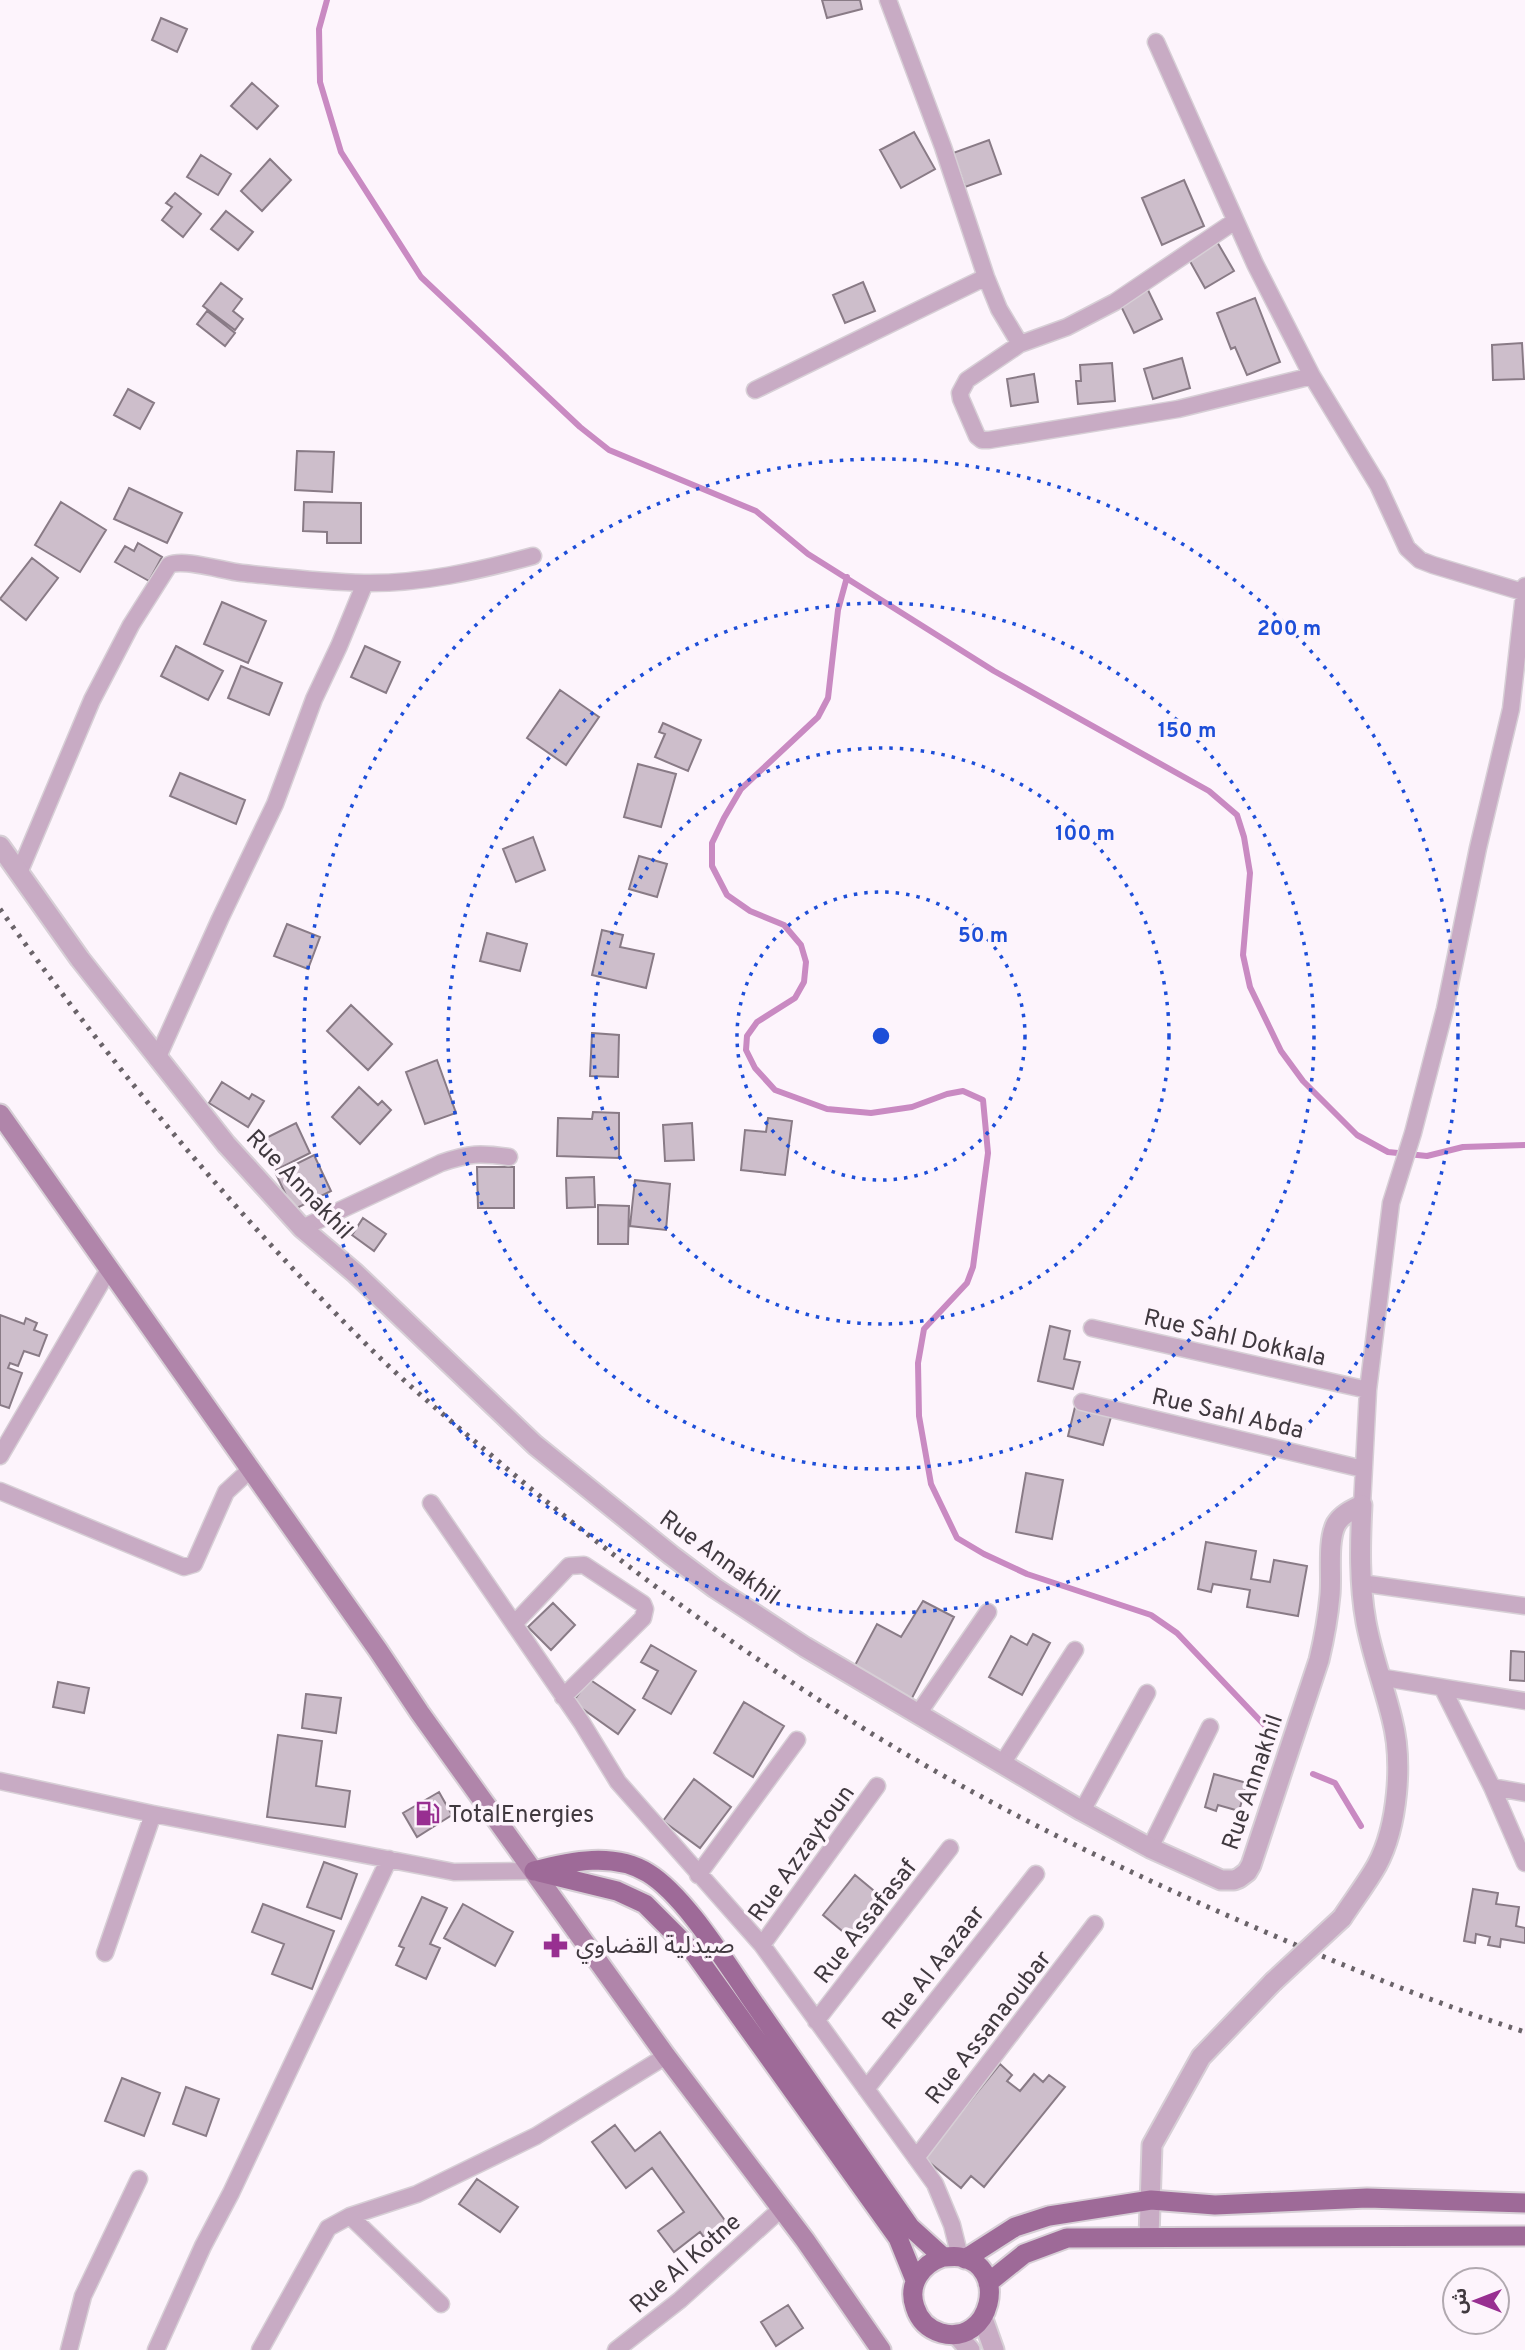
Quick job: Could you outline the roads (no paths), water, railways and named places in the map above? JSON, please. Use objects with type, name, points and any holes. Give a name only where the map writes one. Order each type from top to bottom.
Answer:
[{"type":"main road","points":[[0,1114],[420,1713],[881,2350]]},
{"type":"main road","points":[[596,1860],[619,1862],[647,1872],[668,1888],[714,1945],[910,2227],[956,2258],[972,2262],[982,2272],[988,2283],[990,2302],[983,2319],[971,2329],[956,2334],[933,2330],[917,2314],[913,2303],[915,2280],[898,2238],[695,1954],[645,1904],[617,1891],[534,1871],[562,1863],[596,1860]]},
{"type":"main road","points":[[915,2280],[927,2265],[956,2258],[1015,2227],[1049,2216],[1151,2200],[1215,2205],[1367,2198],[1525,2203]]},
{"type":"main road","points":[[988,2283],[1024,2254],[1067,2238],[1525,2236]]},
{"type":"street","points":[[888,0],[956,183],[986,277],[999,309],[1020,344]]},
{"type":"street","points":[[1149,2237],[1152,2145],[1201,2057],[1273,1982],[1342,1918],[1378,1863],[1394,1808],[1398,1768],[1395,1733],[1365,1619],[1360,1571],[1368,1390],[1391,1203],[1413,1133],[1445,1009],[1478,848],[1511,709],[1524,589],[1433,565],[1420,560],[1408,548],[1378,485],[1312,376],[1255,264],[1156,42]]},
{"type":"street","points":[[1235,221],[1115,302],[1067,327],[1020,344],[967,380],[960,393],[977,436],[982,440],[1178,409],[1312,376]]},
{"type":"street","points":[[755,390],[986,277]]},
{"type":"street","points":[[19,873],[92,700],[131,625],[169,565],[180,562],[223,571],[365,583],[411,581],[487,568],[533,556]]},
{"type":"street","points":[[157,1059],[275,804],[314,699],[365,583]]},
{"type":"street","name":"Rue Annakhil","points":[[0,846],[80,959],[226,1144],[302,1228],[355,1273],[536,1446],[715,1588],[805,1647],[1082,1811],[1206,1875],[1221,1880],[1234,1880],[1247,1872],[1251,1864],[1319,1660],[1330,1594],[1331,1538],[1334,1528],[1347,1513],[1362,1505]]},
{"type":"street","points":[[302,1228],[441,1163],[464,1155],[475,1153],[509,1157]]},
{"type":"street","points":[[0,1456],[109,1269]]},
{"type":"street","name":"Rue Sahl Dokkala","points":[[1092,1328],[1368,1390]]},
{"type":"street","name":"Rue Sahl Abda","points":[[1082,1402],[1363,1469]]},
{"type":"street","points":[[0,1491],[184,1567],[190,1567],[194,1564],[226,1492],[251,1469]]},
{"type":"street","points":[[432,1503],[582,1723],[618,1782],[762,1945],[935,2184],[952,2225],[956,2258]]},
{"type":"street","points":[[514,1624],[569,1566],[574,1564],[584,1565],[643,1604],[643,1618],[563,1697]]},
{"type":"street","points":[[1361,1583],[1525,1605]]},
{"type":"street","points":[[918,1714],[988,1612]]},
{"type":"street","points":[[1002,1764],[1075,1650]]},
{"type":"street","points":[[1379,1677],[1525,1701]]},
{"type":"street","points":[[1443,1689],[1492,1787],[1525,1863]]},
{"type":"street","points":[[1082,1811],[1147,1693]]},
{"type":"street","points":[[1150,1848],[1210,1727]]},
{"type":"street","points":[[698,1875],[797,1740]]},
{"type":"street","points":[[0,1781],[153,1814],[454,1872],[534,1871]]},
{"type":"street","name":"Rue Azzaytoun","points":[[762,1945],[877,1787]]},
{"type":"street","points":[[1492,1787],[1525,1793]]},
{"type":"street","points":[[105,1952],[153,1814]]},
{"type":"street","name":"Rue Assafasaf","points":[[816,2021],[950,1849]]},
{"type":"street","points":[[156,2350],[203,2246],[231,2193],[389,1859]]},
{"type":"street","name":"Rue Al Aazaar","points":[[866,2089],[1036,1874]]},
{"type":"street","name":"Rue Assanaoubar","points":[[916,2158],[1095,1924]]},
{"type":"street","points":[[260,2350],[328,2228],[350,2216],[417,2194],[536,2136],[666,2056]]},
{"type":"street","points":[[69,2350],[83,2296],[139,2179]]},
{"type":"street","name":"Rue Al Kotne","points":[[616,2350],[680,2300],[781,2209]]},
{"type":"street","points":[[350,2216],[441,2304]]},
{"type":"street","points":[[983,2319],[994,2350]]},
{"type":"street","points":[[956,2334],[970,2350]]},
{"type":"waterway","points":[[327,0],[319,29],[320,82],[341,152],[421,277],[580,427],[609,450],[756,511],[808,554],[994,671],[1209,791],[1237,815],[1250,873],[1243,955],[1250,987],[1281,1051],[1303,1081],[1357,1135],[1388,1152],[1427,1156],[1463,1147],[1525,1145]]},
{"type":"waterway","points":[[847,577],[838,610],[828,698],[818,717],[741,789],[712,843],[712,866],[727,895],[750,911],[784,925],[801,945],[806,962],[804,982],[795,998],[757,1022],[747,1036],[746,1050],[755,1068],[775,1090],[827,1109],[871,1113],[912,1107],[963,1091],[983,1100],[988,1153],[973,1267],[967,1283],[924,1329],[918,1363],[919,1416],[931,1484],[957,1538],[1027,1574],[1151,1615],[1177,1633],[1269,1730]]},
{"type":"waterway","points":[[1313,1774],[1335,1783],[1361,1826]]},
{"type":"railway","points":[[0,909],[87,1026],[178,1139],[324,1301],[389,1366],[447,1418],[629,1567],[725,1637],[874,1735],[1061,1838],[1205,1906],[1321,1956],[1422,1996],[1525,2032]]},
{"type":"place","name":"TotalEnergies","points":[[428,1814]]},
{"type":"place","name":"صيدلية القضاوي","points":[[556,1945]]}]
